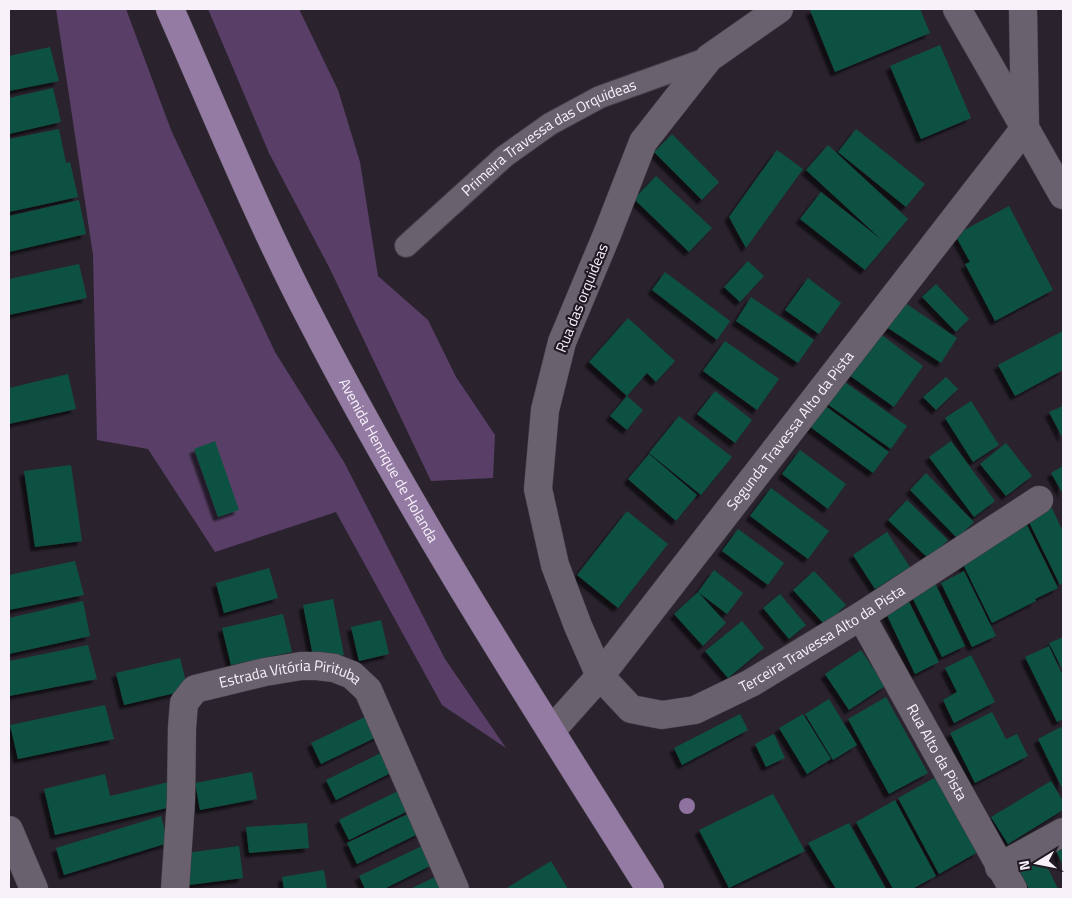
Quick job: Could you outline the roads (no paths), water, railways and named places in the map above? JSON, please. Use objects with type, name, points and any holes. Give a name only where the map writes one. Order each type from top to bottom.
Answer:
[{"type":"main road","name":"Avenida Henrique de Holanda","points":[[170,9],[254,201],[311,321],[377,442],[450,567],[650,889]]},
{"type":"street","points":[[709,58],[779,9]]},
{"type":"street","points":[[956,9],[1063,195]]},
{"type":"street","points":[[1023,9],[1024,128]]},
{"type":"street","name":"Rua das orquideas","points":[[600,676],[578,626],[555,565],[538,489],[545,410],[562,342],[643,142],[709,58]]},
{"type":"street","name":"Segunda Travessa Alto da Pista","points":[[551,731],[600,676],[1024,128]]},
{"type":"street","name":"Terceira Travessa Alto da Pista","points":[[600,676],[630,709],[662,715],[695,710],[750,682],[861,616],[1039,500]]},
{"type":"street","name":"Rua Alto da Pista","points":[[861,616],[1006,878]]},
{"type":"street","name":"Estrada Vitória Pirituba","points":[[167,888],[181,800],[184,702],[196,689],[265,672],[301,666],[317,666],[334,668],[352,676],[368,690],[455,889]]},
{"type":"street","points":[[9,830],[34,889]]},
{"type":"street","points":[[1006,878],[1063,832]]},
{"type":"lane","name":"Primeira Travessa das Orquideas","points":[[406,246],[505,156],[550,124],[600,97],[709,58]]}]
